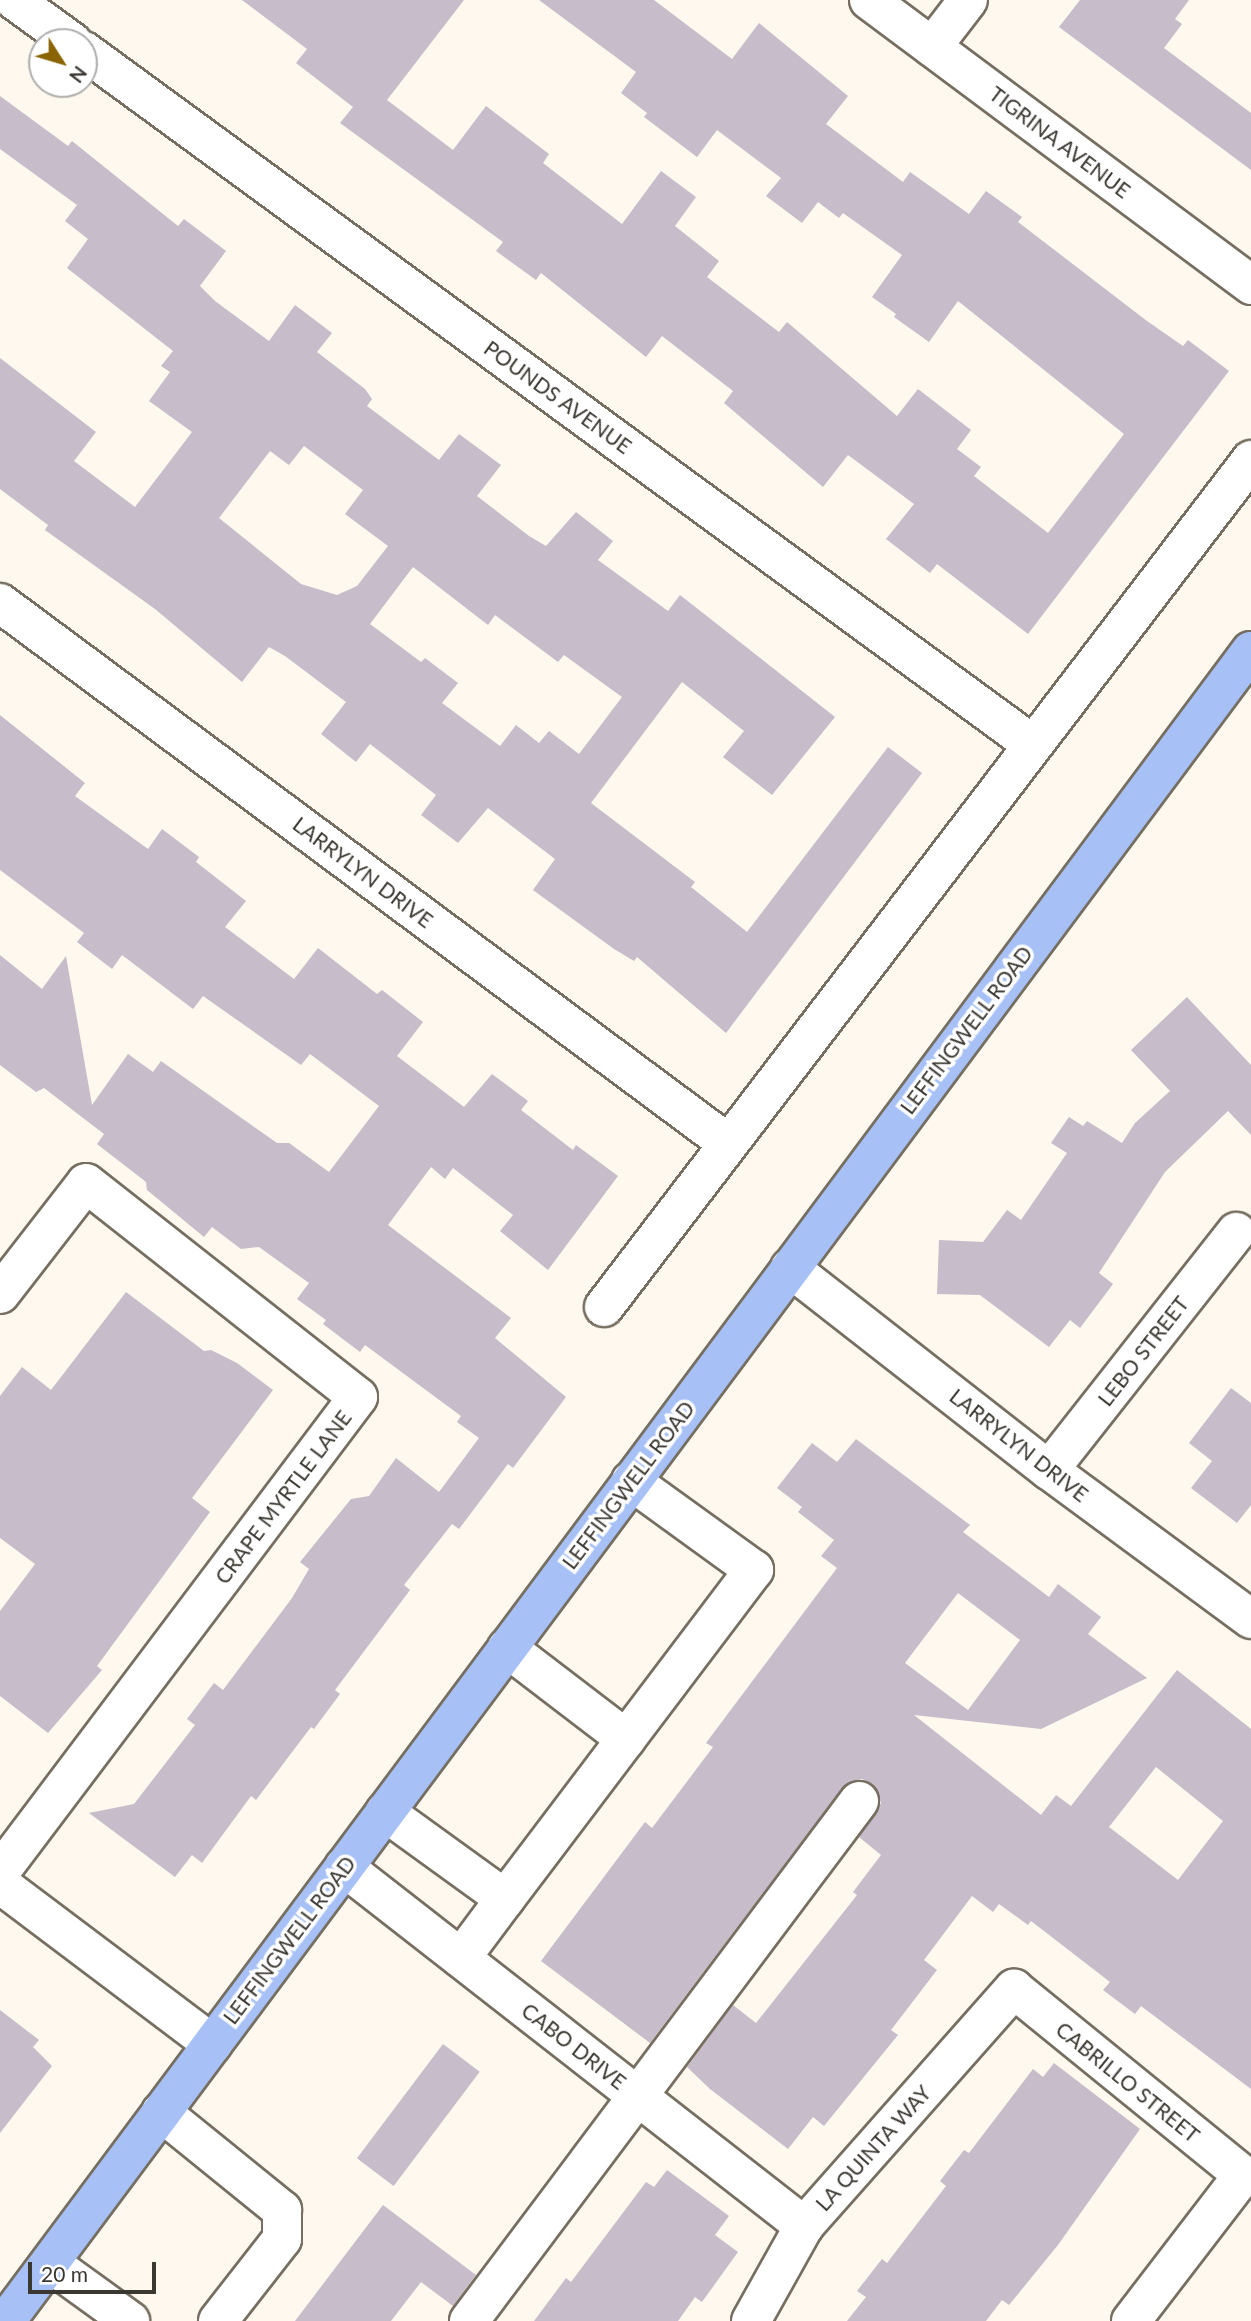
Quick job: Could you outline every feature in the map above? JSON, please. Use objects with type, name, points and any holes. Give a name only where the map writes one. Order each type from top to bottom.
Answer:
[{"type":"main road","name":"LEFFINGWELL ROAD","points":[[6,2321],[1251,651]]},
{"type":"street","points":[[14,0],[53,28]]},
{"type":"street","name":"TIGRINA AVENUE","points":[[869,0],[1251,285]]},
{"type":"street","points":[[932,47],[968,0]]},
{"type":"street","name":"POUNDS AVENUE","points":[[98,61],[1032,744]]},
{"type":"street","points":[[604,1307],[726,1142],[1251,460]]},
{"type":"street","name":"LARRYLYN DRIVE","points":[[0,603],[726,1142]]},
{"type":"street","name":"CRAPE MYRTLE LANE","points":[[0,1294],[86,1183],[358,1398],[0,1872]]},
{"type":"street","name":"LEBO STREET","points":[[1049,1470],[1236,1232]]},
{"type":"street","name":"LARRYLYN DRIVE","points":[[790,1268],[1049,1470],[1251,1619]]},
{"type":"street","points":[[461,1958],[754,1570],[631,1481]]},
{"type":"street","points":[[507,1648],[626,1740]]},
{"type":"street","points":[[469,2321],[636,2094],[859,1801]]},
{"type":"street","points":[[385,1812],[505,1899]]},
{"type":"street","name":"CABO DRIVE","points":[[344,1867],[804,2226]]},
{"type":"street","points":[[0,1884],[212,2044]]},
{"type":"street","name":"CABRILLO STREET","points":[[1014,1989],[1242,2175],[1131,2321]]},
{"type":"street","name":"LA QUINTA WAY","points":[[751,2321],[804,2226],[1014,1989]]},
{"type":"street","points":[[161,2112],[282,2210],[282,2238],[218,2321]]},
{"type":"street","points":[[50,2263],[130,2321]]},
{"type":"building","points":[[242,0],[464,0],[387,100],[453,150],[486,106],[549,154],[543,163],[622,224],[661,171],[696,197],[675,226],[719,261],[707,277],[779,332],[787,322],[897,416],[918,389],[971,430],[957,449],[981,467],[974,476],[1048,533],[1124,434],[958,301],[929,342],[894,317],[896,314],[872,297],[902,255],[843,213],[839,218],[818,202],[802,223],[766,196],[781,178],[717,130],[697,157],[644,117],[647,113],[621,93],[636,72],[539,0],[654,0],[732,59],[759,23],[848,96],[826,124],[903,182],[910,172],[969,214],[986,191],[1022,217],[1018,222],[1147,321],[1183,346],[1188,340],[1229,371],[1028,634],[937,564],[930,573],[886,539],[914,504],[848,455],[823,487],[724,403],[733,391],[662,336],[646,357],[541,273],[536,280],[496,251],[503,242],[340,123],[353,107],[296,63],[307,49]]},
{"type":"building","points":[[1080,0],[1189,0],[1175,19],[1182,24],[1164,48],[1251,113],[1251,170],[1059,27]]},
{"type":"building","points":[[0,96],[68,146],[72,141],[178,226],[184,219],[226,251],[200,286],[215,301],[269,341],[295,305],[332,333],[317,352],[365,389],[372,399],[367,406],[439,460],[459,434],[501,465],[477,496],[529,536],[546,546],[576,512],[613,541],[598,560],[668,611],[680,595],[835,717],[772,795],[723,757],[744,731],[682,682],[591,803],[695,882],[691,887],[747,932],[888,747],[922,773],[726,1033],[637,957],[634,961],[614,949],[533,890],[555,859],[488,808],[458,843],[421,815],[436,795],[370,744],[356,762],[321,734],[346,702],[269,647],[242,682],[155,609],[45,530],[48,525],[0,489],[0,358],[96,432],[74,461],[135,507],[192,432],[149,401],[170,372],[161,366],[173,351],[67,268],[88,239],[65,221],[77,205],[0,149]],"holes":[[[304,446],[363,490],[345,514],[388,546],[357,586],[337,595],[301,584],[219,518],[270,451],[289,465]],[[413,567],[488,625],[495,615],[558,662],[564,655],[622,697],[579,754],[549,731],[539,743],[516,725],[500,746],[442,703],[458,683],[425,658],[421,662],[370,624]]]},
{"type":"building","points":[[0,715],[85,783],[75,796],[148,849],[162,829],[199,857],[196,862],[246,901],[225,927],[294,979],[318,948],[377,994],[382,990],[423,1022],[397,1056],[464,1107],[492,1074],[528,1101],[521,1110],[573,1150],[576,1145],[618,1176],[548,1270],[500,1231],[513,1215],[453,1168],[445,1179],[431,1167],[388,1225],[511,1318],[495,1338],[566,1397],[513,1468],[508,1464],[459,1529],[452,1524],[404,1585],[410,1590],[335,1690],[340,1694],[314,1729],[311,1727],[256,1800],[251,1796],[202,1863],[192,1855],[175,1877],[89,1813],[134,1804],[195,1725],[187,1719],[214,1683],[223,1690],[292,1598],[309,1569],[300,1562],[351,1499],[369,1496],[396,1458],[439,1492],[479,1438],[457,1422],[461,1416],[365,1345],[360,1352],[323,1324],[326,1320],[297,1299],[309,1283],[259,1247],[241,1249],[212,1227],[204,1237],[147,1190],[146,1182],[97,1144],[104,1134],[44,1088],[36,1092],[0,1065],[0,955],[42,989],[66,956],[92,1105],[128,1054],[153,1072],[161,1061],[277,1143],[289,1143],[329,1172],[379,1106],[310,1054],[301,1065],[203,996],[193,1009],[122,955],[112,969],[77,942],[84,933],[0,870]]},
{"type":"building","points":[[1187,997],[1251,1065],[1251,1135],[1228,1111],[1165,1172],[1099,1273],[1113,1284],[1080,1328],[1070,1320],[1049,1347],[980,1295],[937,1294],[939,1240],[983,1242],[1007,1210],[1021,1220],[1067,1153],[1051,1143],[1069,1117],[1083,1126],[1087,1121],[1122,1143],[1135,1123],[1170,1091],[1131,1050]]},
{"type":"building","points":[[126,1292],[204,1351],[211,1350],[237,1363],[273,1390],[192,1498],[210,1512],[97,1666],[102,1670],[48,1733],[0,1696],[0,1611],[35,1564],[0,1538],[0,1396],[22,1367],[51,1390]]},
{"type":"building","points":[[1231,1388],[1251,1403],[1251,1505],[1237,1523],[1191,1488],[1212,1461],[1189,1443]]},
{"type":"building","points":[[856,1439],[970,1525],[963,1532],[1049,1597],[1058,1584],[1101,1617],[1088,1634],[1147,1678],[1041,1729],[914,1715],[1041,1815],[1056,1795],[1071,1806],[1177,1670],[1251,1729],[1251,2089],[1141,2006],[1135,2014],[1103,1990],[1110,1982],[1031,1921],[1028,1925],[999,1904],[993,1912],[972,1896],[924,1960],[937,1970],[891,2030],[898,2035],[824,2126],[813,2117],[788,2149],[710,2089],[687,2067],[733,2005],[756,2023],[857,1895],[853,1892],[881,1855],[859,1837],[881,1803],[873,1784],[862,1779],[842,1788],[650,2043],[541,1961],[645,1822],[652,1828],[713,1747],[706,1743],[837,1568],[821,1556],[834,1540],[798,1512],[802,1507],[777,1488],[812,1443],[837,1462]],"holes":[[[958,1593],[1020,1640],[968,1710],[905,1663]],[[1156,1767],[1223,1821],[1178,1880],[1109,1827]]]},
{"type":"building","points":[[0,2010],[39,2040],[33,2047],[52,2066],[0,2133]]},
{"type":"building","points":[[443,2044],[480,2072],[394,2186],[357,2158]]},
{"type":"building","points":[[1054,2063],[1140,2129],[1058,2245],[1009,2305],[1002,2300],[986,2321],[847,2321],[866,2297],[857,2291],[882,2259],[887,2263],[946,2186],[940,2181],[964,2150],[969,2153],[1033,2069],[1043,2077]]},
{"type":"building","points":[[667,2170],[729,2216],[715,2235],[738,2252],[702,2302],[695,2297],[678,2321],[534,2321],[566,2278],[571,2282],[646,2182],[654,2187]]},
{"type":"building","points":[[383,2205],[476,2275],[453,2306],[421,2282],[391,2321],[295,2321]]}]
